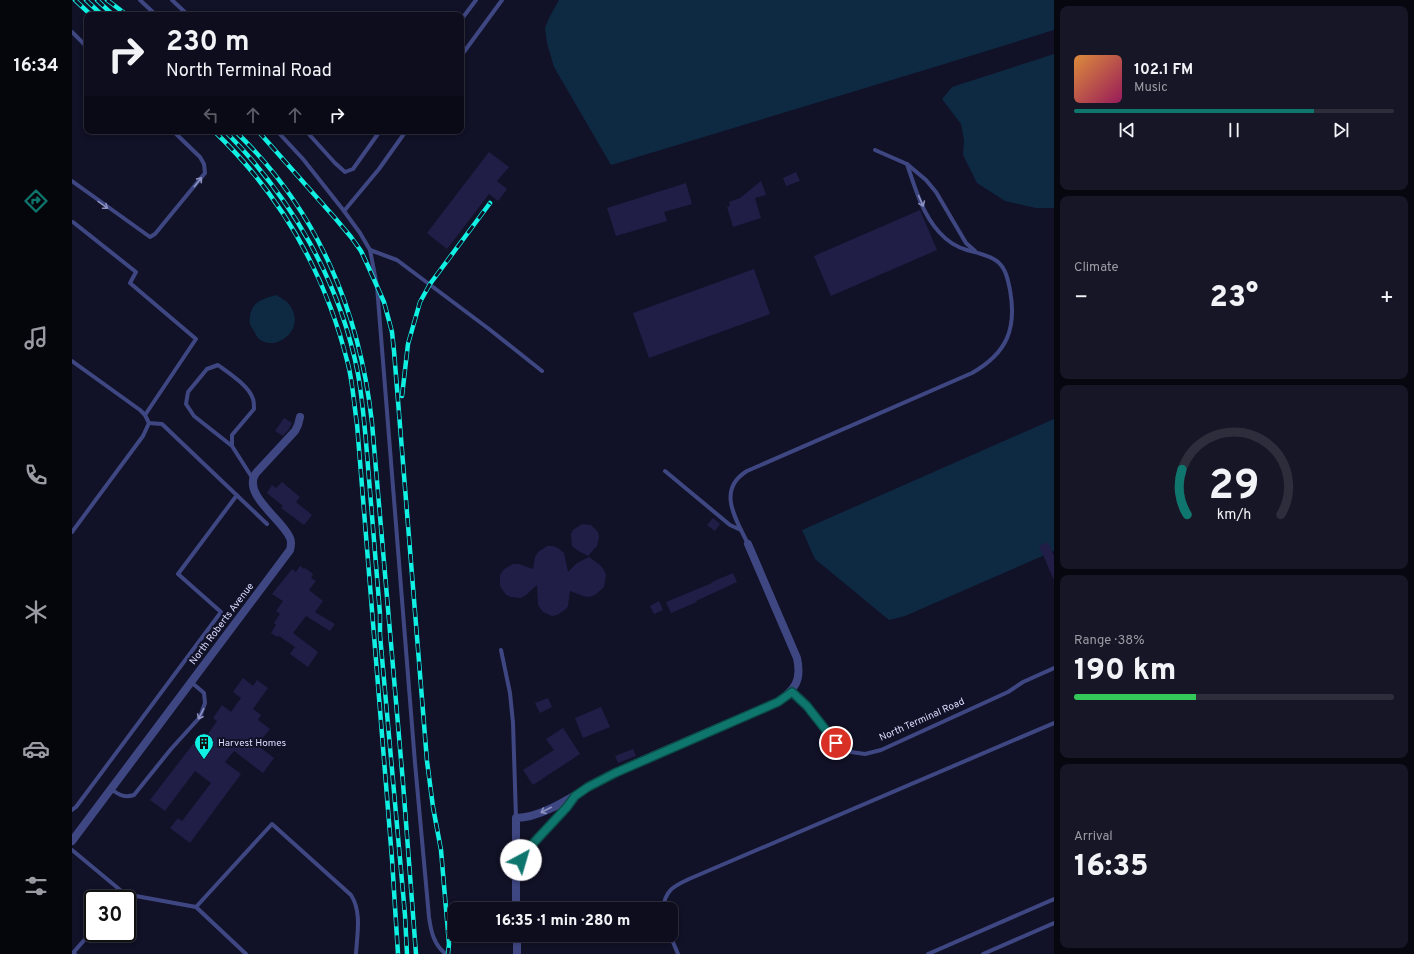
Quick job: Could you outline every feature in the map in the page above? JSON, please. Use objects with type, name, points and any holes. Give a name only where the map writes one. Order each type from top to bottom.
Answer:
[{"type":"street","points":[[253,479],[256,473],[295,431],[300,417]]},
{"type":"street","name":"North Roberts Avenue","points":[[72,841],[290,550],[292,544],[288,534],[259,500],[253,479]]},
{"type":"street","points":[[516,902],[516,818],[523,818],[538,814],[575,796],[588,787],[615,773],[778,702],[792,692],[797,681],[799,669],[797,658],[748,544]]},
{"type":"street","points":[[516,866],[525,852],[567,807],[575,796]]},
{"type":"street","points":[[517,942],[517,954]]},
{"type":"lane","points":[[140,0],[153,12]]},
{"type":"lane","points":[[172,0],[185,12]]},
{"type":"lane","points":[[464,16],[476,0]]},
{"type":"lane","points":[[464,52],[502,0]]},
{"type":"lane","points":[[72,32],[84,44]]},
{"type":"lane","points":[[72,182],[150,237],[155,234],[205,173],[204,164],[200,157],[176,134]]},
{"type":"lane","points":[[280,134],[303,159],[360,233],[370,250],[378,286],[414,756],[430,930],[434,940],[446,954]]},
{"type":"lane","points":[[309,134],[335,164],[345,172],[353,169],[378,134]]},
{"type":"lane","points":[[344,211],[379,169],[404,134]]},
{"type":"lane","points":[[875,150],[907,164],[926,180],[936,192],[966,243],[977,253]]},
{"type":"lane","points":[[748,544],[734,514],[731,502],[730,492],[733,483],[738,476],[972,374],[994,359],[1006,340],[1011,327],[1013,312],[1008,281],[1002,266],[990,258],[954,245],[941,234],[931,222],[920,201],[907,164]]},
{"type":"lane","points":[[72,222],[136,272],[130,283],[196,339],[145,415]]},
{"type":"lane","points":[[370,250],[398,260],[490,329],[542,371]]},
{"type":"lane","points":[[72,361],[140,410],[145,415],[149,423]]},
{"type":"lane","points":[[232,446],[232,436],[254,409],[254,400],[249,391],[232,374],[218,365],[207,369],[188,392],[186,404],[194,416],[232,446],[253,479]]},
{"type":"lane","points":[[149,423],[162,424],[267,524]]},
{"type":"lane","points":[[72,532],[143,436],[149,423]]},
{"type":"lane","points":[[665,471],[730,525],[741,530]]},
{"type":"lane","points":[[72,810],[76,807],[220,612],[178,574],[237,496]]},
{"type":"lane","points":[[501,650],[510,693],[513,722],[516,818]]},
{"type":"lane","name":"North Terminal Road","points":[[792,692],[807,706],[836,743],[851,752],[865,754],[881,750],[1008,692],[1023,682],[1054,668]]},
{"type":"lane","points":[[111,789],[121,796],[128,797],[134,795],[200,717],[205,703],[204,693],[192,682]]},
{"type":"lane","points":[[665,902],[669,891],[689,878],[1054,723]]},
{"type":"lane","points":[[196,907],[272,824],[351,895],[355,901],[358,916],[356,954]]},
{"type":"lane","points":[[72,850],[120,890]]},
{"type":"lane","points":[[136,896],[196,907],[246,954]]},
{"type":"lane","points":[[928,954],[1054,899]]},
{"type":"lane","points":[[983,954],[1054,923]]},
{"type":"lane","points":[[75,954],[73,953],[84,940]]},
{"type":"lane","points":[[673,942],[678,954]]},
{"type":"water","points":[[559,0],[1054,0],[1054,208],[1036,208],[1005,201],[977,183],[963,155],[964,140],[961,124],[942,99],[928,69],[611,165],[554,67],[547,43],[545,28]]},
{"type":"water","points":[[276,295],[288,303],[293,312],[295,321],[293,329],[288,336],[274,343],[266,342],[259,339],[251,326],[251,312],[258,302]]},
{"type":"water","points":[[1054,419],[1054,551],[905,616],[889,620],[815,559],[802,530]]},
{"type":"pier","points":[[1054,30],[1054,54],[952,87],[942,99],[928,69]]},
{"type":"building","points":[[489,152],[509,167],[497,181],[507,189],[498,201],[489,194],[447,249],[427,233]]},
{"type":"building","points":[[796,172],[800,181],[786,186],[783,178]]},
{"type":"building","points":[[761,181],[766,195],[755,198],[761,218],[733,227],[727,207],[730,206],[729,202],[740,198]]},
{"type":"building","points":[[686,183],[692,204],[664,212],[667,221],[616,236],[607,208]]},
{"type":"building","points":[[920,210],[937,250],[831,296],[814,256]]},
{"type":"building","points":[[754,269],[770,314],[649,358],[633,313]]},
{"type":"building","points":[[284,418],[292,423],[283,436],[275,431]]},
{"type":"building","points":[[282,482],[300,497],[296,502],[312,515],[304,525],[281,508],[283,506],[267,493],[272,485],[276,488]]},
{"type":"building","points":[[713,518],[720,524],[715,531],[707,525]]},
{"type":"building","points":[[582,524],[591,525],[598,532],[599,537],[597,546],[588,556],[572,546],[571,534],[573,530]]},
{"type":"building","points":[[1048,542],[1054,556],[1054,580],[1039,546]]},
{"type":"building","points":[[547,546],[558,548],[564,553],[568,572],[577,563],[589,557],[604,570],[606,575],[604,587],[595,595],[589,597],[570,591],[568,606],[557,615],[552,616],[543,612],[538,604],[537,585],[521,598],[506,595],[500,586],[500,575],[503,570],[513,564],[519,564],[533,569],[535,557],[538,552]]},
{"type":"building","points":[[300,566],[312,573],[313,575],[311,578],[316,581],[309,590],[323,601],[315,612],[335,624],[330,631],[306,616],[293,633],[318,652],[308,667],[290,654],[295,647],[279,636],[277,637],[271,633],[276,625],[274,623],[280,614],[276,611],[283,601],[272,594],[292,569],[296,572]]},
{"type":"building","points":[[733,573],[737,582],[671,613],[666,602]]},
{"type":"building","points":[[659,601],[663,610],[654,614],[650,606]]},
{"type":"building","name":"Harvest Homes","points":[[243,678],[253,686],[257,680],[268,688],[253,709],[261,715],[258,720],[270,729],[257,745],[274,758],[263,773],[234,751],[225,762],[241,774],[190,843],[170,828],[178,818],[182,821],[211,783],[195,771],[165,811],[150,800],[193,744],[202,742],[217,721],[213,718],[222,705],[231,712],[241,698],[233,692]]},
{"type":"building","points":[[548,698],[552,707],[540,713],[535,703]]},
{"type":"building","points":[[601,707],[610,727],[583,738],[575,718]]},
{"type":"building","points":[[563,728],[580,754],[533,785],[523,770],[554,750],[546,739]]},
{"type":"building","points":[[633,749],[636,756],[618,763],[615,756]]},
{"type":"railway","points":[[75,0],[88,12]]},
{"type":"railway","points":[[86,0],[99,12]]},
{"type":"railway","points":[[97,0],[110,12]]},
{"type":"railway","points":[[107,0],[123,12]]},
{"type":"railway","points":[[217,134],[260,182],[280,209],[298,238],[314,268],[327,299],[339,331],[350,372],[357,424],[392,859],[398,954]]},
{"type":"railway","points":[[228,134],[271,184],[310,242],[339,306],[350,340],[358,374],[366,439],[380,614],[380,635],[405,915],[407,954]]},
{"type":"railway","points":[[238,134],[264,161],[289,194],[311,228],[330,265],[345,302],[357,342],[366,382],[372,423],[416,954]]},
{"type":"railway","points":[[261,134],[335,218],[361,251],[384,302],[392,332],[427,761],[433,807],[441,850],[449,944],[448,954]]},
{"type":"railway","points":[[402,396],[408,344],[420,302],[430,284],[490,203]]},
{"type":"place","name":"Harvest Homes","points":[[204,760]]},
{"type":"route","points":[[521,860],[525,852],[567,807],[575,796],[588,787],[615,773],[778,702],[792,692],[807,706],[836,743]]}]
